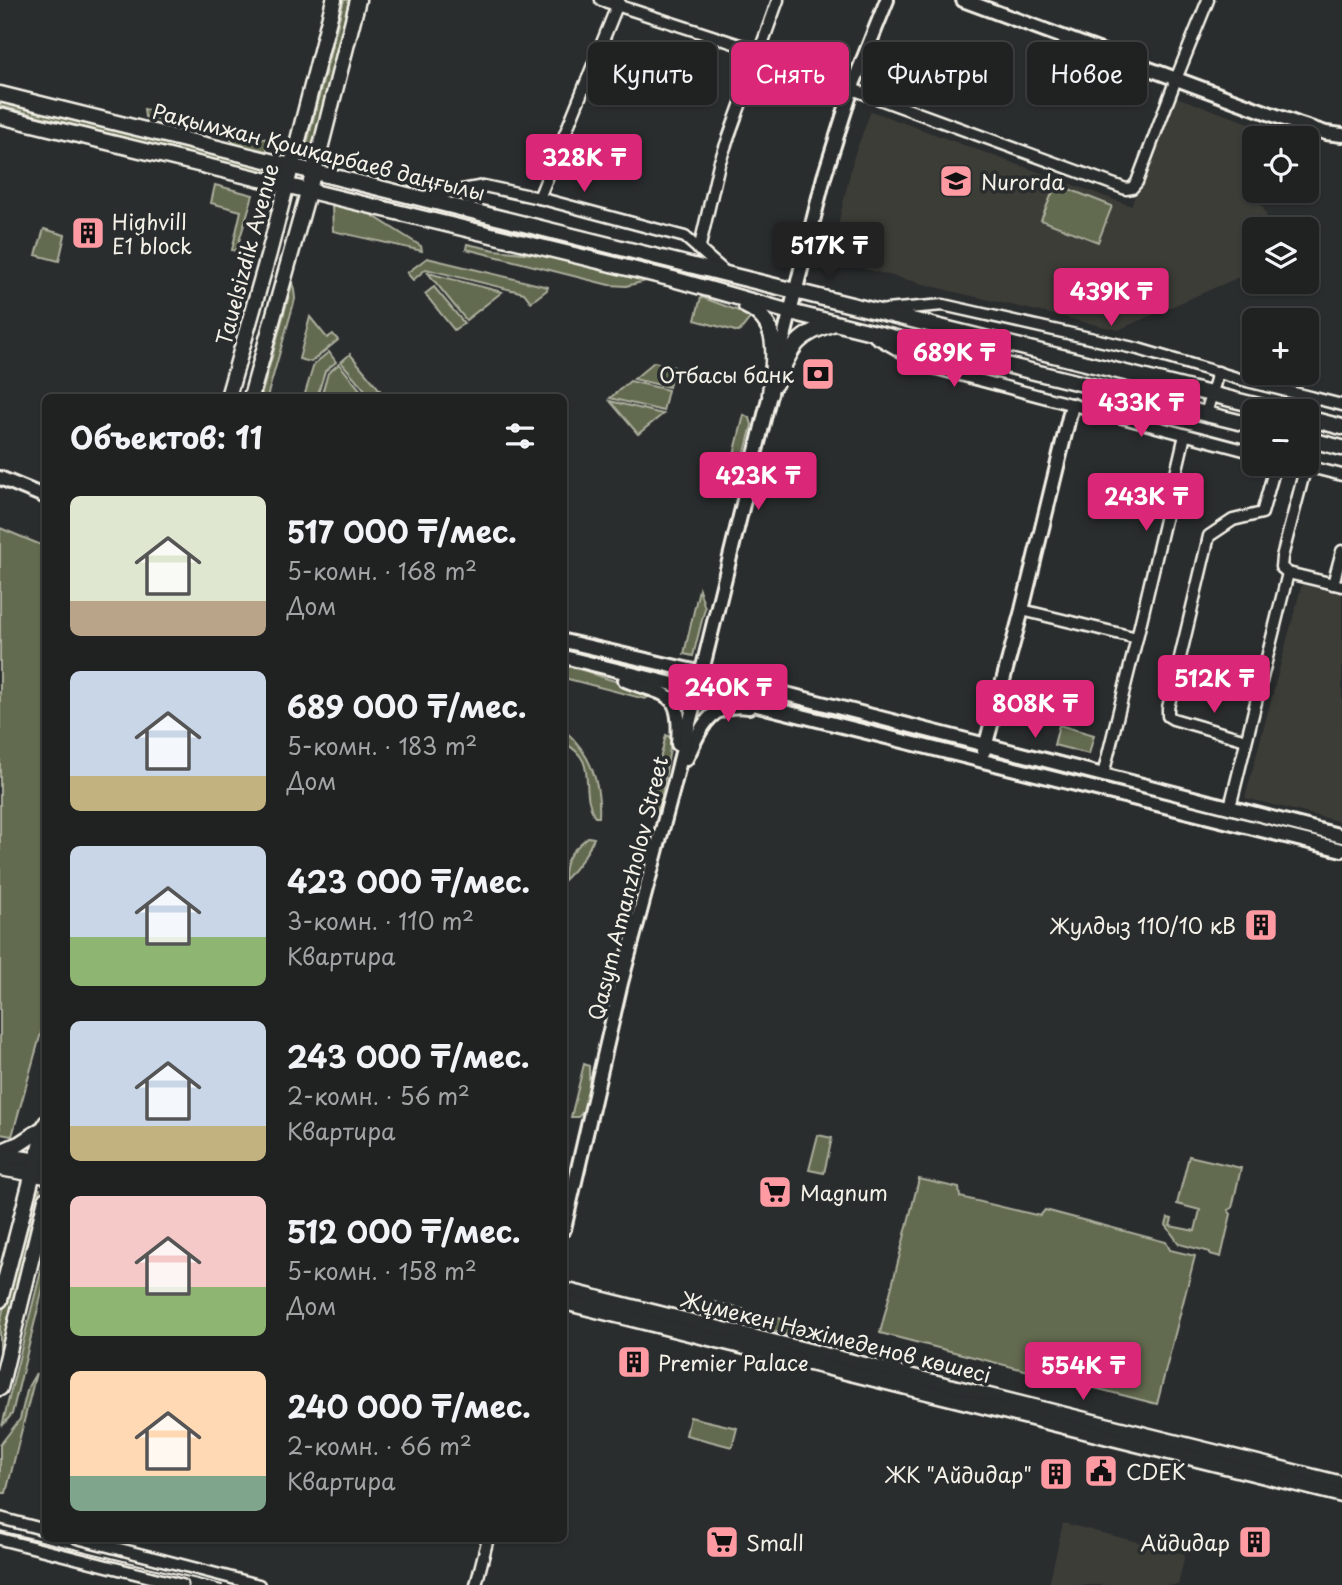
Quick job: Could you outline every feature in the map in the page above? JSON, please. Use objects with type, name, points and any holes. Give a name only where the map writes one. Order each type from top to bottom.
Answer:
[{"type":"main road","name":"Tauelsizdik Avenue","points":[[229,394],[287,185],[334,0]]},
{"type":"main road","name":"Tauelsizdik Avenue","points":[[252,394],[309,191],[358,0]]},
{"type":"main road","name":"Рақымжан Қошқарбаев даңғылы","points":[[0,94],[1242,402]]},
{"type":"main road","name":"Рақымжан Қошқарбаев даңғылы","points":[[0,116],[703,288]]},
{"type":"main road","points":[[703,288],[865,331],[1242,423]]},
{"type":"main road","points":[[703,288],[750,307],[766,319],[771,328],[774,348],[770,394]]},
{"type":"main road","points":[[770,394],[797,341],[814,329],[834,323]]},
{"type":"main road","points":[[1319,421],[1342,427]]},
{"type":"main road","points":[[1319,442],[1342,448]]},
{"type":"main road","points":[[0,1154],[42,1127]]},
{"type":"main road","points":[[0,1154],[40,1168]]},
{"type":"main road","points":[[0,1168],[40,1168]]},
{"type":"main road","points":[[0,1300],[40,1168]]},
{"type":"main road","points":[[0,1388],[42,1215]]},
{"type":"main road","name":"Жұмекен Нәжімеденов көшесі","points":[[567,1291],[1342,1483]]},
{"type":"main road","name":"Жұмекен Нәжімеденов көшесі","points":[[567,1303],[1342,1495]]},
{"type":"street","points":[[601,0],[618,3],[731,42]]},
{"type":"street","points":[[763,42],[778,0]]},
{"type":"street","name":"Qasym Amanzholov Street","points":[[567,1209],[621,983],[674,785],[824,177],[853,86],[887,0]]},
{"type":"street","points":[[963,0],[1298,124],[1341,135]]},
{"type":"street","points":[[849,85],[1126,189],[1132,188],[1137,182],[1208,0]]},
{"type":"street","points":[[539,198],[618,3]]},
{"type":"street","points":[[699,250],[719,164],[741,105]]},
{"type":"street","points":[[419,198],[484,187],[539,198],[685,237],[728,274]]},
{"type":"street","points":[[874,311],[943,305],[1138,349],[1342,405]]},
{"type":"street","points":[[865,331],[926,366],[1242,450]]},
{"type":"street","points":[[1206,414],[1217,372]]},
{"type":"street","points":[[981,760],[1022,610],[1072,405]]},
{"type":"street","points":[[1103,775],[1185,435]]},
{"type":"street","points":[[0,469],[42,486]]},
{"type":"street","points":[[1319,469],[1342,475]]},
{"type":"street","points":[[1247,740],[1173,719],[1168,716],[1168,708],[1209,536],[1233,520],[1262,513],[1273,476]]},
{"type":"street","points":[[1300,476],[1281,567],[1288,573],[1337,585],[1342,551]]},
{"type":"street","points":[[0,478],[42,495]]},
{"type":"street","points":[[1230,807],[1288,573]]},
{"type":"street","points":[[1022,610],[1137,638]]},
{"type":"street","points":[[567,642],[702,673],[1342,835]]},
{"type":"street","points":[[567,658],[1342,850]]},
{"type":"street","points":[[580,661],[661,691],[675,704],[679,722],[674,785]]},
{"type":"street","points":[[674,785],[703,725],[722,708],[744,706],[808,717]]},
{"type":"street","points":[[0,1518],[42,1529]]},
{"type":"street","points":[[0,1539],[182,1585]]},
{"type":"street","points":[[92,1542],[259,1585]]},
{"type":"street","points":[[476,1585],[487,1542]]},
{"type":"shaded area","points":[[1173,96],[1257,126],[1242,126],[1242,203],[1261,203],[1267,217],[1242,217],[1242,276],[1118,330],[830,260],[854,156],[871,111],[1131,206]]},
{"type":"shaded area","points":[[1302,584],[1342,594],[1342,822],[1245,798]]},
{"type":"shaded area","points":[[1063,1523],[1185,1554],[1178,1585],[1049,1585]]},
{"type":"green space","points":[[344,0],[349,0],[312,149],[306,148]]},
{"type":"green space","points":[[0,99],[277,169],[276,176],[0,106]]},
{"type":"green space","points":[[144,109],[270,140],[266,152],[238,146],[228,137],[145,117]]},
{"type":"green space","points":[[1056,184],[1112,206],[1098,242],[1041,220]]},
{"type":"green space","points":[[215,185],[253,195],[236,251],[232,250],[241,211],[211,203]]},
{"type":"green space","points":[[332,204],[370,214],[421,246],[422,251],[333,231]]},
{"type":"green space","points":[[44,229],[65,235],[59,261],[36,255]]},
{"type":"green space","points":[[467,244],[542,255],[646,281],[626,286],[609,285],[466,249]]},
{"type":"green space","points":[[427,258],[548,287],[531,302],[524,293],[426,269],[413,280],[407,273]]},
{"type":"green space","points":[[428,273],[502,292],[466,320]]},
{"type":"green space","points":[[293,281],[295,299],[268,394],[262,394]]},
{"type":"green space","points":[[434,287],[464,323],[454,330],[425,294]]},
{"type":"green space","points":[[701,297],[752,316],[739,332],[695,320]]},
{"type":"green space","points":[[310,317],[327,338],[333,334],[338,340],[311,362],[299,359]]},
{"type":"green space","points":[[329,352],[336,362],[325,371],[318,394],[305,394],[314,364]]},
{"type":"green space","points":[[350,354],[380,390],[375,394],[368,394],[341,362]]},
{"type":"green space","points":[[654,362],[674,367],[669,387],[634,379]]},
{"type":"green space","points":[[339,364],[364,394],[322,394],[328,373]]},
{"type":"green space","points":[[630,381],[668,390],[663,411],[610,398]]},
{"type":"green space","points":[[610,401],[662,414],[663,414],[638,434]]},
{"type":"green space","points":[[744,415],[750,418],[752,425],[739,476],[735,482],[727,483]]},
{"type":"green space","points":[[0,528],[42,545],[42,1029],[12,1136],[0,1134]]},
{"type":"green space","points":[[699,589],[705,608],[693,656],[684,654]]},
{"type":"green space","points":[[567,664],[657,692],[645,699],[567,679]]},
{"type":"green space","points":[[1059,725],[1094,735],[1089,754],[1054,745]]},
{"type":"green space","points":[[567,733],[581,748],[592,769],[598,792],[599,817],[595,817],[590,806],[585,767],[575,750],[567,745]]},
{"type":"green space","points":[[666,735],[670,737],[671,743],[660,806],[656,812],[647,812]]},
{"type":"green space","points":[[588,837],[594,838],[567,877],[567,862]]},
{"type":"green space","points":[[584,1064],[589,1066],[588,1100],[578,1117],[571,1117]]},
{"type":"green space","points":[[818,1135],[832,1138],[824,1173],[809,1170]]},
{"type":"green space","points":[[1189,1156],[1241,1168],[1232,1208],[1228,1210],[1231,1214],[1221,1257],[1179,1244],[1166,1225],[1168,1218],[1172,1219],[1170,1226],[1195,1231],[1200,1210],[1177,1204]]},
{"type":"green space","points":[[919,1179],[959,1188],[960,1197],[1040,1216],[1045,1210],[1166,1242],[1170,1250],[1195,1256],[1157,1404],[880,1333]]},
{"type":"green space","points":[[33,1187],[40,1189],[0,1353],[0,1323]]},
{"type":"green space","points":[[42,1267],[42,1292],[12,1414],[2,1426]]},
{"type":"green space","points":[[714,1302],[821,1329],[817,1342],[714,1316],[711,1312]]},
{"type":"green space","points":[[36,1373],[6,1493],[0,1493],[0,1445],[20,1419],[28,1387]]},
{"type":"green space","points":[[690,1417],[737,1428],[732,1447],[686,1435]]},
{"type":"tram line","points":[[0,1531],[42,1541]]},
{"type":"tram line","points":[[45,1542],[222,1585]]},
{"type":"place","name":"Nurorda","points":[[956,181]]},
{"type":"place","name":"Highvill E1 block","points":[[88,233]]},
{"type":"place","name":"Отбасы банк","points":[[818,374]]},
{"type":"place","name":"Жулдыз 110/10 кВ","points":[[1261,925]]},
{"type":"place","name":"Magnum","points":[[775,1192]]},
{"type":"place","name":"Premier Palace","points":[[634,1362]]},
{"type":"place","name":"CDEK","points":[[1101,1471]]},
{"type":"place","name":"ЖК \"Айдидар\"","points":[[1056,1474]]},
{"type":"place","name":"Small","points":[[722,1542]]},
{"type":"place","name":"Айдидар","points":[[1255,1542]]}]
